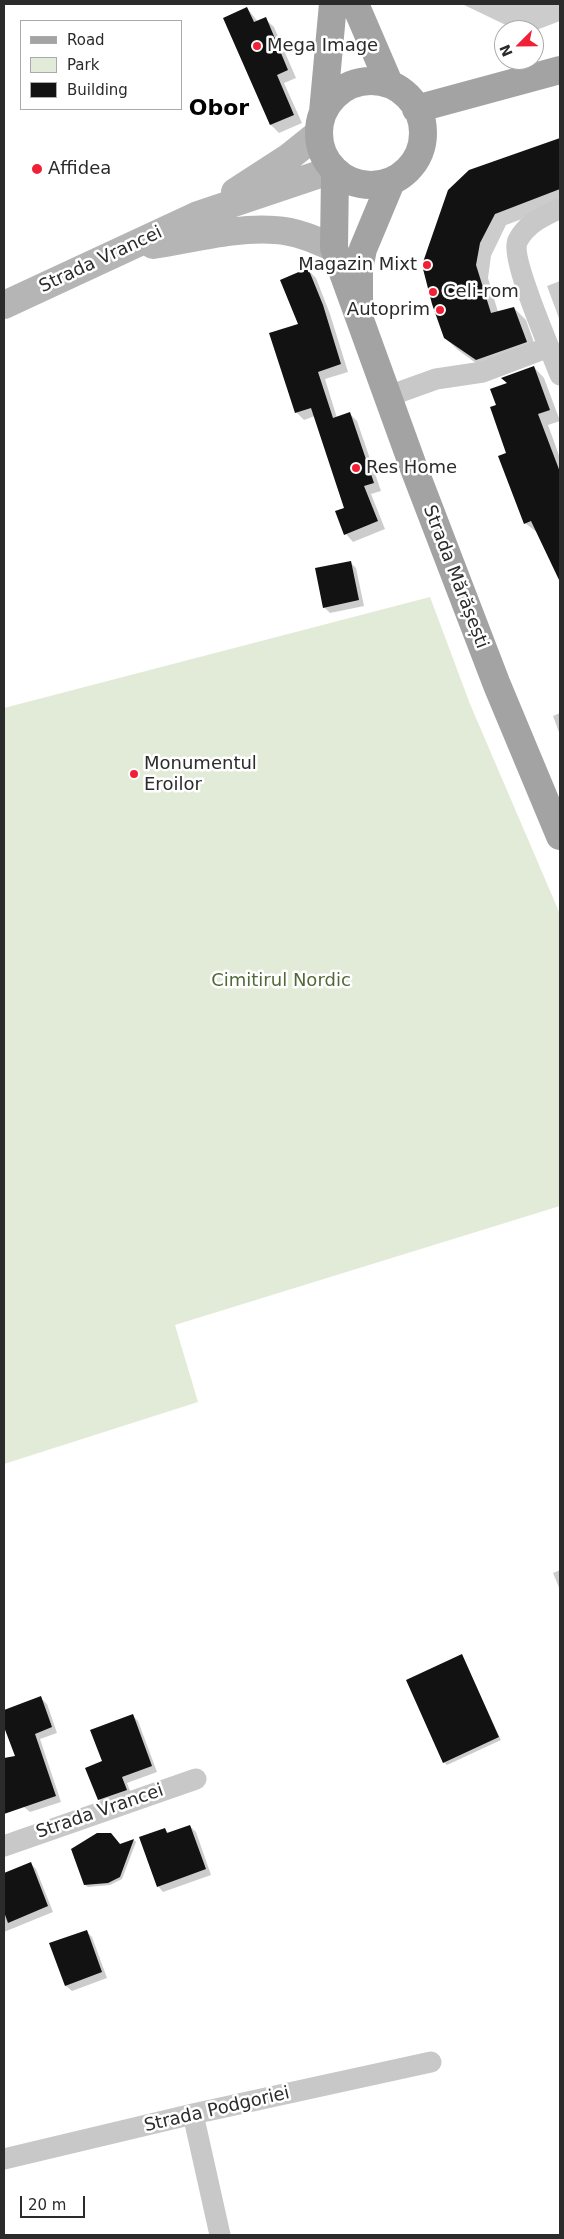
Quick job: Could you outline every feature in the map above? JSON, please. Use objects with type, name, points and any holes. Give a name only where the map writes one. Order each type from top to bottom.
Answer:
[{"type":"main road","points":[[333,4],[321,122],[323,153],[334,172],[356,183],[367,185],[391,182],[403,175],[413,165],[421,153],[424,139],[416,109],[404,93],[390,82],[355,4]]},
{"type":"main road","points":[[416,109],[560,70]]},
{"type":"main road","points":[[321,122],[331,98],[343,88],[358,81],[390,82]]},
{"type":"main road","name":"Strada Mărășești","points":[[334,172],[334,248],[359,314],[386,397],[497,685],[560,836]]},
{"type":"main road","name":"Strada Mărășești","points":[[359,314],[359,269],[363,249],[391,182]]},
{"type":"street","name":"Strada Vrancei","points":[[198,215],[289,157],[321,122]]},
{"type":"street","name":"Strada Vrancei","points":[[5,301],[198,215],[334,172]]},
{"type":"street","points":[[560,208],[531,223],[517,242],[518,266],[560,375]]},
{"type":"street","points":[[122,250],[252,230],[277,230],[314,240],[334,248]]},
{"type":"street","points":[[386,397],[436,379],[483,372],[550,347]]},
{"type":"street","name":"Strada Vrancei","points":[[4,1846],[196,1779]]},
{"type":"street","name":"Strada Podgoriei","points":[[4,2160],[193,2114],[431,2062]]},
{"type":"street","points":[[193,2114],[220,2235]]},
{"type":"green space","name":"Cimitirul Nordic","points":[[430,597],[470,704],[560,914],[560,1206],[175,1325],[198,1402],[4,1464],[4,708]]},
{"type":"building","name":"Mega Image","points":[[247,7],[254,22],[266,17],[288,70],[277,75],[294,115],[270,125],[223,18]]},
{"type":"building","points":[[560,138],[560,189],[495,214],[480,243],[476,265],[491,313],[514,307],[527,342],[476,360],[444,338],[432,304],[422,265],[448,190],[469,170]]},
{"type":"building","points":[[308,268],[323,305],[341,364],[318,372],[333,418],[350,412],[374,483],[364,486],[378,521],[344,535],[335,511],[344,508],[311,408],[295,413],[269,333],[298,324],[280,280]]},
{"type":"building","points":[[534,366],[550,410],[538,414],[560,472],[560,582],[531,521],[524,524],[498,456],[506,453],[490,407],[496,405],[490,389],[507,383],[501,378]]},
{"type":"building","points":[[351,561],[359,600],[323,608],[315,568]]},
{"type":"building","points":[[462,1654],[499,1737],[443,1763],[406,1680]]},
{"type":"building","points":[[41,1696],[52,1727],[35,1734],[56,1796],[4,1814],[4,1758],[15,1756],[4,1727],[4,1710]]},
{"type":"building","points":[[133,1714],[152,1766],[122,1777],[127,1790],[98,1800],[85,1768],[102,1761],[90,1730]]},
{"type":"building","points":[[190,1825],[206,1869],[157,1887],[139,1837],[165,1828],[167,1833]]},
{"type":"building","points":[[97,1833],[111,1833],[120,1844],[134,1839],[120,1877],[108,1883],[84,1885],[71,1849]]},
{"type":"building","points":[[31,1862],[48,1906],[8,1923],[4,1912],[4,1873]]},
{"type":"building","points":[[87,1930],[102,1972],[65,1986],[49,1943]]},
{"type":"place","name":"Mega Image","points":[[257,46]]},
{"type":"place","name":"Affidea","points":[[37,169]]},
{"type":"place","name":"Magazin Mixt","points":[[427,265]]},
{"type":"place","name":"Celi-rom","points":[[433,292]]},
{"type":"place","name":"Autoprim","points":[[440,310]]},
{"type":"place","name":"Res Home","points":[[356,468]]},
{"type":"place","name":"Monumentul Eroilor","points":[[134,774]]},
{"type":"district","name":"Obor","points":[[219,109]]}]
